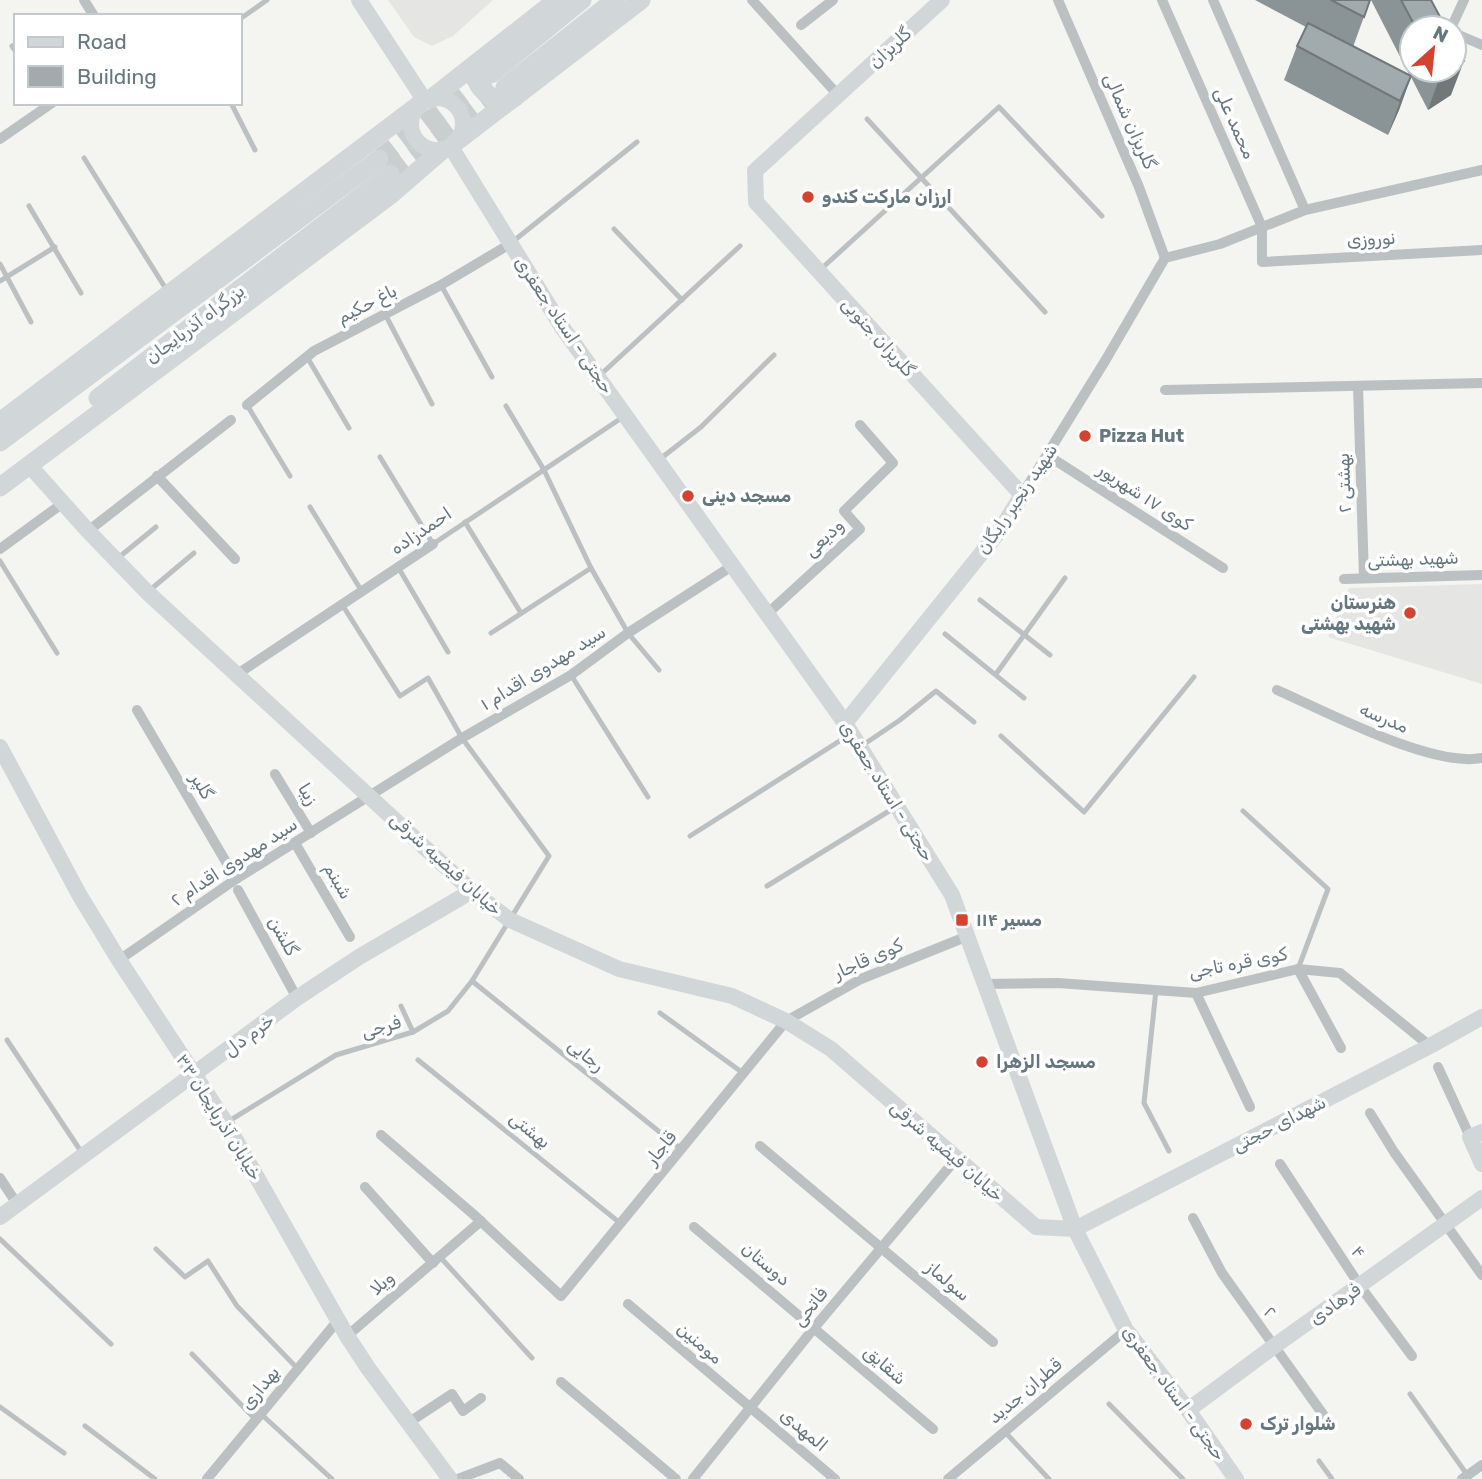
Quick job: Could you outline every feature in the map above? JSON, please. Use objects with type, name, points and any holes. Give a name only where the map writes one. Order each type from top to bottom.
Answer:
[{"type":"highway","points":[[0,487],[389,196],[450,146],[557,0]]},
{"type":"highway","points":[[498,79],[582,0]]},
{"type":"highway","points":[[498,79],[615,0]]},
{"type":"highway","points":[[0,422],[425,101],[498,79],[641,0]]},
{"type":"highway","points":[[357,151],[374,150],[386,157],[395,169],[395,183],[389,196]]},
{"type":"highway","name":"بزرگراه آذربایجان","points":[[0,442],[385,167],[0,474]]},
{"type":"street","points":[[359,0],[425,101]]},
{"type":"street","points":[[751,0],[838,96]]},
{"type":"street","points":[[801,25],[833,0]]},
{"type":"street","name":"گلریزان","points":[[755,171],[942,0]]},
{"type":"street","name":"گلریزان شمالی","points":[[1058,0],[1139,187],[1164,258]]},
{"type":"street","name":"محمد علی","points":[[1162,0],[1262,227],[1262,262]]},
{"type":"street","points":[[1213,0],[1304,210]]},
{"type":"street","points":[[447,100],[459,111],[463,126],[450,146],[429,150],[413,135],[410,124],[413,113],[425,101],[447,100]]},
{"type":"street","points":[[0,139],[49,105]]},
{"type":"street","name":"حجتی - استاد جعفری","points":[[450,146],[562,327],[852,734],[952,895],[1074,1229],[1126,1331],[1188,1410],[1236,1479]]},
{"type":"street","points":[[1164,258],[1220,244],[1304,210],[1482,170]]},
{"type":"street","name":"گلریزان جنوبی","points":[[755,171],[756,202],[1022,495]]},
{"type":"street","name":"باغ حکیم","points":[[247,405],[307,357],[441,285],[510,244]]},
{"type":"street","name":"نوروزی","points":[[1262,262],[1482,250]]},
{"type":"street","name":"شهید رنجبر رایگان","points":[[852,734],[1001,529],[1164,258]]},
{"type":"street","points":[[1165,390],[1482,383]]},
{"type":"street","name":"بهشتی ۲","points":[[1358,386],[1364,578]]},
{"type":"street","points":[[88,531],[231,420]]},
{"type":"street","name":"ودیعی","points":[[767,614],[860,529],[844,511],[893,463],[860,425]]},
{"type":"street","name":"کوی ۱۷ شهریور","points":[[1047,455],[1223,568]]},
{"type":"street","name":"خیابان فیضیه شرقی","points":[[30,466],[116,560],[236,676],[472,891],[510,920],[620,969],[732,996],[786,1021],[831,1049],[1036,1227],[1074,1229]]},
{"type":"street","points":[[157,476],[235,559]]},
{"type":"street","points":[[0,549],[63,503]]},
{"type":"street","name":"احمدزاده","points":[[236,676],[433,544]]},
{"type":"street","name":"سید مهدوی اقدام ۱","points":[[371,797],[462,738],[571,675],[628,633],[732,566]]},
{"type":"street","name":"شهید بهشتی","points":[[1344,579],[1482,575]]},
{"type":"street","name":"مدرسه","points":[[1277,690],[1399,745],[1468,761],[1482,758]]},
{"type":"street","name":"گلپر","points":[[137,710],[237,884]]},
{"type":"street","name":"خیابان آذربایجان ۳۳","points":[[0,747],[80,896],[226,1123],[348,1336],[368,1368],[450,1479]]},
{"type":"street","name":"زیبا","points":[[275,775],[311,833]]},
{"type":"street","name":"سید مهدوی اقدام ۲","points":[[119,960],[295,843],[371,797]]},
{"type":"street","name":"شبنم","points":[[295,843],[350,937]]},
{"type":"street","name":"گلشن","points":[[237,884],[297,998]]},
{"type":"street","name":"خرم دل","points":[[0,1217],[297,998],[359,957],[472,891]]},
{"type":"street","name":"کوی قاجار","points":[[786,1021],[861,979],[968,936]]},
{"type":"street","points":[[1298,969],[1341,1048]]},
{"type":"street","name":"کوی قره تاجی","points":[[986,984],[1058,983],[1196,993],[1298,969],[1340,973],[1430,1046]]},
{"type":"street","points":[[1196,993],[1250,1107]]},
{"type":"street","name":"شهدای حجتی","points":[[1074,1229],[1482,1017]]},
{"type":"street","name":"قاجار","points":[[481,1221],[561,1296],[786,1021]]},
{"type":"street","points":[[1438,1067],[1476,1135],[1482,1164]]},
{"type":"street","points":[[1370,1113],[1444,1225],[1482,1275]]},
{"type":"street","points":[[381,1135],[481,1221]]},
{"type":"street","name":"سولماز","points":[[760,1146],[993,1342]]},
{"type":"street","name":"فاتحی","points":[[694,1479],[814,1328],[956,1159]]},
{"type":"street","name":"۴","points":[[1280,1164],[1360,1286],[1412,1356]]},
{"type":"street","points":[[0,1178],[18,1204]]},
{"type":"street","points":[[365,1187],[437,1260]]},
{"type":"street","name":"فرهادی","points":[[1188,1410],[1482,1198]]},
{"type":"street","name":"۲","points":[[1194,1218],[1222,1273],[1327,1420]]},
{"type":"street","name":"ویلا","points":[[348,1336],[481,1221]]},
{"type":"street","name":"دوستان","points":[[694,1227],[814,1328]]},
{"type":"street","name":"مومنین","points":[[628,1304],[750,1409]]},
{"type":"street","name":"بهداری","points":[[207,1479],[339,1319]]},
{"type":"street","name":"شقایق","points":[[814,1328],[933,1429]]},
{"type":"street","name":"قطران جدید","points":[[948,1479],[1126,1331]]},
{"type":"street","points":[[561,1382],[676,1479]]},
{"type":"street","points":[[408,1423],[452,1394],[463,1411],[481,1398]]},
{"type":"street","name":"المهدی","points":[[750,1409],[835,1479]]},
{"type":"street","points":[[458,1479],[500,1463],[519,1479]]},
{"type":"street","points":[[1467,1478],[1482,1465]]},
{"type":"lane","points":[[242,18],[267,0]]},
{"type":"lane","points":[[232,105],[255,150]]},
{"type":"lane","points":[[819,271],[999,107],[1102,216]]},
{"type":"lane","points":[[867,119],[1045,312]]},
{"type":"lane","points":[[510,244],[637,142]]},
{"type":"lane","points":[[85,158],[169,294]]},
{"type":"lane","points":[[29,206],[81,293]]},
{"type":"lane","points":[[614,229],[682,300]]},
{"type":"lane","points":[[598,377],[740,246]]},
{"type":"lane","points":[[0,281],[55,247]]},
{"type":"lane","points":[[0,264],[31,322]]},
{"type":"lane","points":[[441,285],[492,377]]},
{"type":"lane","points":[[385,314],[432,404]]},
{"type":"lane","points":[[658,461],[701,427],[774,355]]},
{"type":"lane","points":[[307,357],[349,428]]},
{"type":"lane","points":[[247,405],[289,476]]},
{"type":"lane","points":[[506,406],[544,470],[591,568],[628,633],[659,670]]},
{"type":"lane","name":"احمدزاده","points":[[433,544],[625,415]]},
{"type":"lane","points":[[380,457],[433,544]]},
{"type":"lane","points":[[310,507],[362,591]]},
{"type":"lane","points":[[465,522],[521,613]]},
{"type":"lane","points":[[116,560],[156,527]]},
{"type":"lane","points":[[148,592],[194,554]]},
{"type":"lane","points":[[0,561],[58,653]]},
{"type":"lane","points":[[398,567],[448,652]]},
{"type":"lane","points":[[491,633],[591,568]]},
{"type":"lane","points":[[996,674],[1065,578]]},
{"type":"lane","points":[[980,600],[1050,655]]},
{"type":"lane","points":[[342,605],[400,696],[428,678],[462,738]]},
{"type":"lane","points":[[945,634],[1024,698]]},
{"type":"lane","points":[[571,675],[648,797]]},
{"type":"lane","points":[[1001,736],[1084,812],[1194,677]]},
{"type":"lane","points":[[690,836],[852,734],[900,720],[936,691],[974,722]]},
{"type":"lane","name":"فرجی","points":[[226,1123],[336,1055],[412,1032],[449,1011],[472,981],[510,920],[549,856],[462,738]]},
{"type":"lane","points":[[767,886],[897,806]]},
{"type":"lane","points":[[1243,811],[1328,889],[1298,969]]},
{"type":"lane","name":"رجایی","points":[[472,981],[682,1150]]},
{"type":"lane","points":[[1156,990],[1144,1103],[1169,1151]]},
{"type":"lane","points":[[401,1006],[412,1032]]},
{"type":"lane","points":[[660,1013],[744,1073]]},
{"type":"lane","points":[[7,1040],[84,1156]]},
{"type":"lane","name":"بهشتی","points":[[418,1060],[622,1224]]},
{"type":"lane","points":[[0,1239],[111,1344]]},
{"type":"lane","points":[[156,1249],[185,1276],[208,1261],[237,1306],[298,1369]]},
{"type":"lane","points":[[437,1260],[532,1359]]},
{"type":"lane","points":[[192,1354],[259,1417],[332,1479]]},
{"type":"lane","points":[[1410,1394],[1467,1478]]},
{"type":"lane","points":[[1109,1404],[1183,1479]]},
{"type":"lane","points":[[0,1407],[64,1453]]},
{"type":"lane","points":[[85,1426],[155,1479]]},
{"type":"lane","points":[[1003,1432],[1049,1479]]},
{"type":"lane","points":[[1319,1461],[1332,1479]]},
{"type":"shaded area","points":[[388,0],[493,0],[453,36],[432,46],[414,37]]},
{"type":"shaded area","name":"هنرستان شهید بهشتی","points":[[1482,584],[1482,684],[1328,637],[1349,588]]},
{"type":"building","points":[[1331,0],[1370,0],[1364,17]]},
{"type":"building","points":[[1401,0],[1431,0],[1438,14],[1408,14]]},
{"type":"building","points":[[1308,23],[1398,69],[1398,84],[1407,84],[1400,101],[1297,46]]},
{"type":"tunnel","points":[[379,159],[490,74]]},
{"type":"tunnel","points":[[390,174],[503,88]]},
{"type":"place","name":"ارزان مارکت کندو","points":[[808,197]]},
{"type":"place","name":"Pizza Hut","points":[[1085,436]]},
{"type":"place","name":"مسجد دینی","points":[[688,496]]},
{"type":"place","name":"هنرستان شهید بهشتی","points":[[1410,613]]},
{"type":"place","name":"مسیر ۱۱۴","points":[[962,920]]},
{"type":"place","name":"مسجد الزهرا","points":[[982,1062]]},
{"type":"place","name":"شلوار ترک","points":[[1246,1424]]}]
